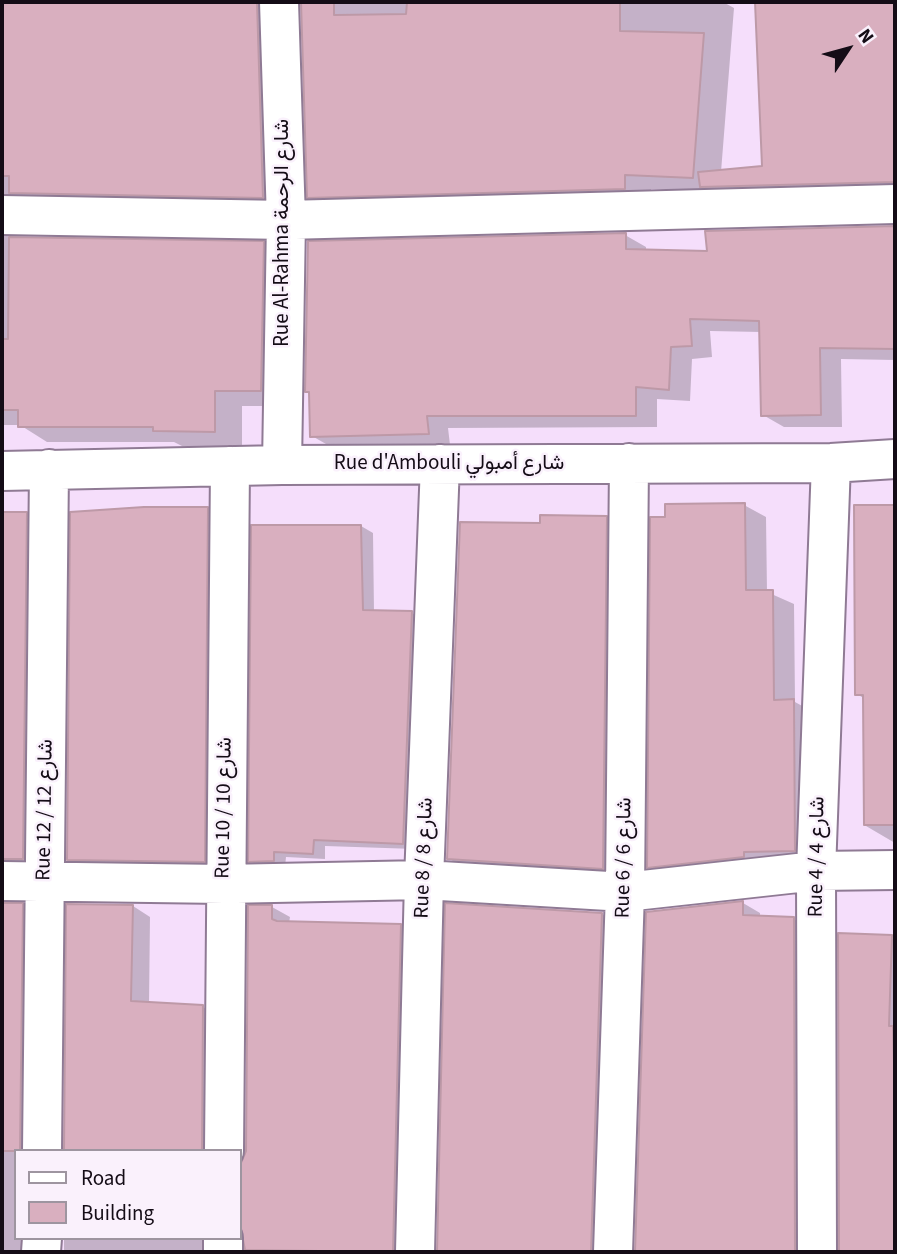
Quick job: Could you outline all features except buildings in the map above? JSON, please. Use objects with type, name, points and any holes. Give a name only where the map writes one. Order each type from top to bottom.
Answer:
[{"type":"street","name":"Rue Al-Rahma شارع الرحمة","points":[[278,2],[286,220],[282,465]]},
{"type":"street","points":[[2,215],[286,220],[895,204]]},
{"type":"street","name":"Rue d'Ambouli شارع أمبولي","points":[[2,471],[282,465],[831,463],[895,459]]},
{"type":"street","name":"Rue 6 / شارع 6","points":[[613,1252],[625,892],[629,463]]},
{"type":"street","name":"Rue 4 / شارع 4","points":[[817,1252],[816,871],[831,463]]},
{"type":"street","name":"Rue 8 / شارع 8","points":[[415,1252],[424,880],[440,464]]},
{"type":"street","name":"Rue 10 / شارع 10","points":[[224,1149],[224,884],[230,466]]},
{"type":"street","name":"Rue 12 / شارع 12","points":[[42,1149],[49,469]]},
{"type":"street","points":[[2,881],[224,884],[424,880],[625,892],[816,871],[895,870]]}]
